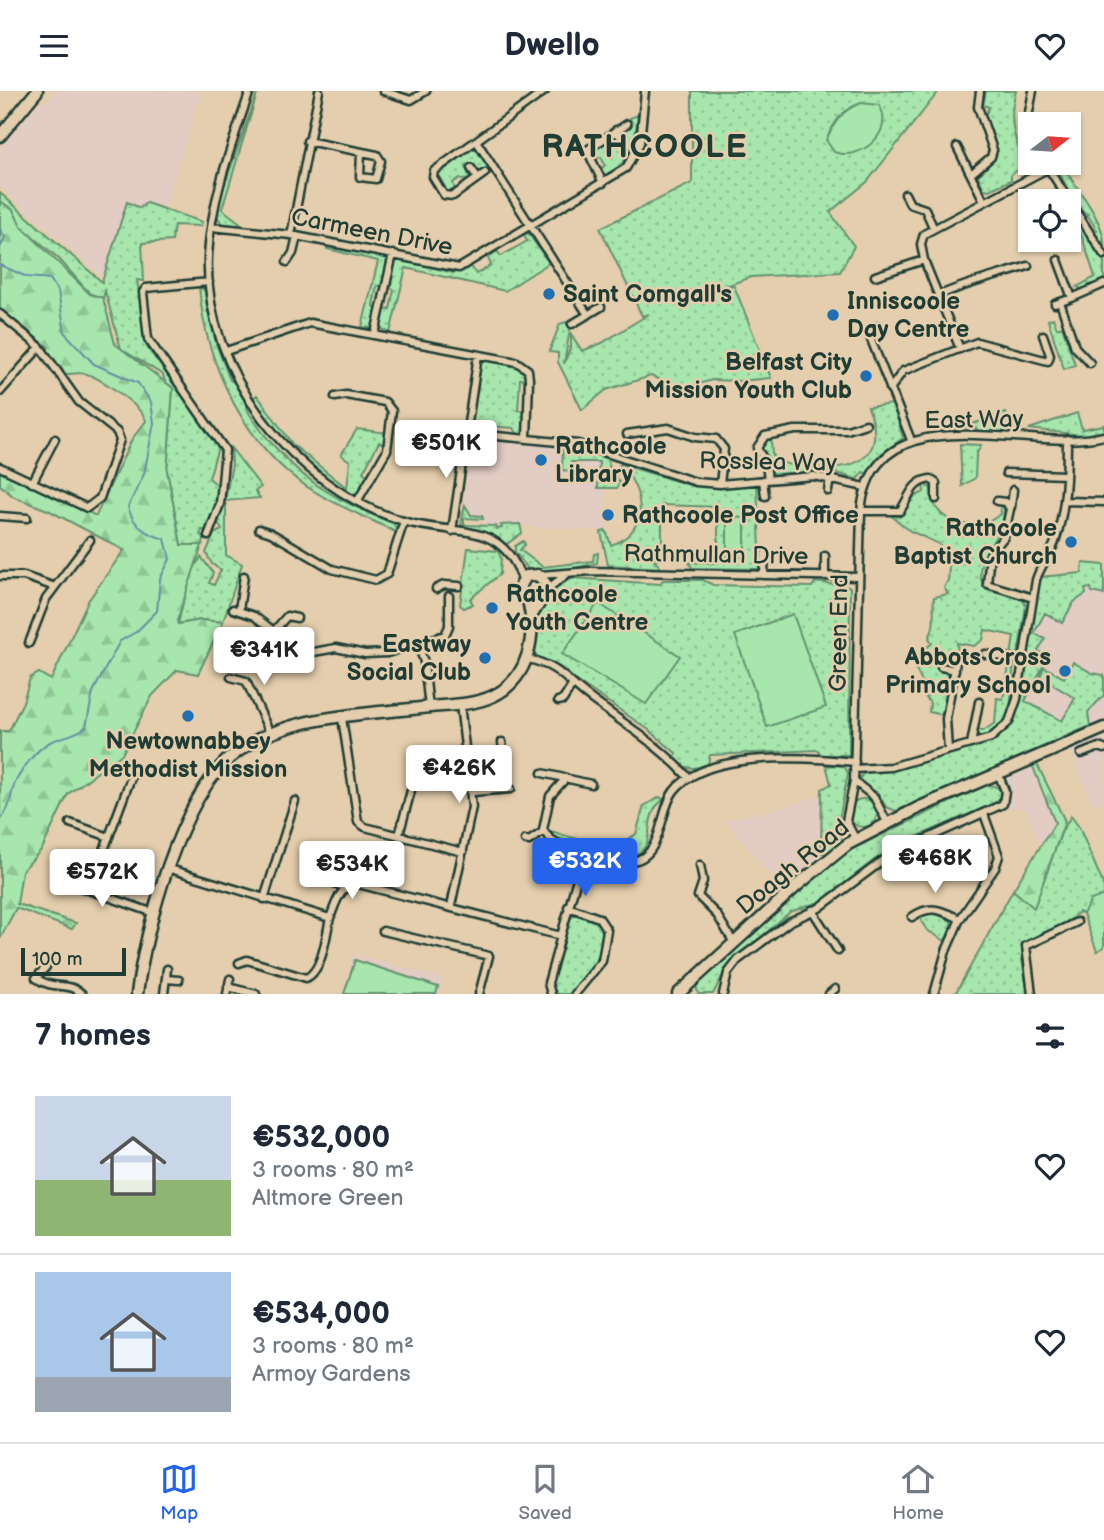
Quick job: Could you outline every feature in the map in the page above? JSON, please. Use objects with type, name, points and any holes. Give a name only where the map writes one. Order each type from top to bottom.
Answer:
[{"type":"street","points":[[0,137],[37,91]]},
{"type":"street","points":[[250,91],[216,197],[211,227],[209,282],[226,351],[254,408],[295,457],[319,477],[358,500],[404,521],[484,535],[498,541],[516,561],[545,581],[547,589]]},
{"type":"street","points":[[287,262],[293,253],[293,235],[307,141],[318,91]]},
{"type":"street","points":[[383,91],[411,100],[426,91]]},
{"type":"street","points":[[485,173],[453,197],[444,195],[433,177],[434,171],[545,91]]},
{"type":"street","name":"Carmeen Drive","points":[[211,227],[293,235],[459,268],[626,168],[635,156],[640,142],[645,91]]},
{"type":"street","points":[[971,174],[991,157],[993,150],[978,107],[980,91]]},
{"type":"street","points":[[1029,112],[1033,91]]},
{"type":"street","points":[[603,183],[587,150],[627,124]]},
{"type":"street","points":[[616,130],[622,140]]},
{"type":"street","points":[[307,141],[361,152],[380,158],[379,175],[376,179],[360,177],[361,152]]},
{"type":"street","points":[[477,142],[588,314]]},
{"type":"street","points":[[957,147],[984,201]]},
{"type":"street","points":[[471,168],[478,178]]},
{"type":"street","points":[[960,349],[924,260],[921,244],[924,234],[1030,175]]},
{"type":"street","points":[[1053,175],[1104,255]]},
{"type":"street","points":[[905,194],[910,204],[925,209],[933,227]]},
{"type":"street","points":[[375,334],[394,254]]},
{"type":"street","points":[[875,276],[924,260]]},
{"type":"street","points":[[1058,260],[1072,298]]},
{"type":"street","points":[[940,295],[974,280],[998,276],[1028,265]]},
{"type":"street","points":[[208,536],[220,504],[225,450],[148,339],[143,292],[148,288],[209,282]]},
{"type":"street","points":[[1090,362],[1075,347],[1057,303],[1104,284]]},
{"type":"street","points":[[572,324],[601,307]]},
{"type":"street","points":[[0,314],[40,347],[79,402],[117,432],[121,440],[100,498],[94,506],[87,508],[0,467]]},
{"type":"street","points":[[226,351],[310,323],[517,362],[528,370],[527,439]]},
{"type":"street","points":[[879,326],[871,330],[870,337],[911,440]]},
{"type":"street","points":[[890,389],[903,371],[977,342],[1048,361],[1050,355],[1043,335]]},
{"type":"street","points":[[0,392],[40,347]]},
{"type":"street","points":[[452,531],[478,355]]},
{"type":"street","points":[[335,397],[346,395],[385,402],[392,411],[387,450],[358,500]]},
{"type":"street","points":[[765,496],[766,464],[757,448],[765,436],[795,431],[848,430],[866,424]]},
{"type":"street","points":[[627,434],[668,428],[695,437],[716,439],[724,449],[720,484]]},
{"type":"street","name":"Rosslea Way","points":[[466,433],[578,444],[683,479],[720,484],[830,478],[865,487]]},
{"type":"street","name":"East Way","points":[[865,487],[878,464],[911,440],[936,436],[1067,439],[1104,436]]},
{"type":"street","points":[[32,483],[55,439]]},
{"type":"street","points":[[543,832],[556,843],[584,853],[630,861],[643,857],[651,850],[673,792],[689,778],[729,763],[772,760],[891,767],[991,739],[1009,722],[1017,699],[1040,567],[1055,542],[1065,501],[1067,439]]},
{"type":"street","points":[[1033,598],[991,587],[985,578],[990,554],[1004,537],[1012,487],[1009,473],[1066,475]]},
{"type":"street","points":[[828,491],[830,478]]},
{"type":"street","points":[[861,511],[900,511],[912,488],[930,479],[936,483],[936,499]]},
{"type":"street","name":"Green End","points":[[856,840],[846,821],[855,765],[861,511],[865,487]]},
{"type":"street","points":[[997,501],[1006,502],[1010,509]]},
{"type":"street","points":[[1065,501],[1104,502]]},
{"type":"street","points":[[0,516],[27,518]]},
{"type":"street","points":[[259,529],[271,533],[332,569],[376,580],[387,574],[404,521]]},
{"type":"street","points":[[29,643],[46,599],[90,540]]},
{"type":"street","points":[[764,575],[765,554]]},
{"type":"street","points":[[825,556],[825,576]]},
{"type":"street","points":[[137,994],[141,957],[154,913],[191,811],[208,782],[233,755],[270,733],[308,723],[481,700],[506,688],[518,676],[528,659],[531,616],[528,600],[520,591],[523,579],[516,561]]},
{"type":"street","points":[[531,616],[547,589],[571,573]]},
{"type":"street","points":[[523,579],[536,574]]},
{"type":"street","name":"Rathmullan Drive","points":[[536,574],[859,577]]},
{"type":"street","points":[[0,576],[24,576],[55,587]]},
{"type":"street","points":[[244,576],[236,609],[254,616],[293,647],[308,653],[336,648],[375,655],[438,639],[448,631],[449,596]]},
{"type":"street","points":[[436,589],[444,585],[459,586]]},
{"type":"street","points":[[528,600],[540,599]]},
{"type":"street","points":[[274,631],[288,616],[297,618]]},
{"type":"street","points":[[418,644],[424,662],[429,708]]},
{"type":"street","points":[[985,654],[1022,660]]},
{"type":"street","points":[[948,750],[947,713],[957,656]]},
{"type":"street","points":[[528,659],[556,669],[669,756],[689,778]]},
{"type":"street","points":[[941,667],[955,670]]},
{"type":"street","points":[[231,677],[246,681],[270,733]]},
{"type":"street","points":[[563,701],[573,684]]},
{"type":"street","points":[[971,744],[979,702]]},
{"type":"street","points":[[451,905],[472,807],[460,704]]},
{"type":"street","points":[[342,718],[358,822],[463,852]]},
{"type":"street","name":"Doagh Road","points":[[685,992],[734,943],[817,869],[856,840],[887,822],[1104,728]]},
{"type":"street","points":[[467,758],[503,752],[502,742]]},
{"type":"street","points":[[1081,754],[1099,747],[1104,750]]},
{"type":"street","points":[[542,772],[591,784]]},
{"type":"street","points":[[723,994],[729,973],[738,960],[789,922],[812,910],[889,856],[1003,804],[1005,791],[998,773]]},
{"type":"street","points":[[89,890],[132,775]]},
{"type":"street","points":[[525,840],[529,841],[543,832],[550,796],[566,778]]},
{"type":"street","points":[[399,835],[413,783],[416,779],[425,779]]},
{"type":"street","points":[[854,781],[857,787],[878,803],[887,822]]},
{"type":"street","points":[[472,792],[511,789]]},
{"type":"street","points":[[851,799],[868,794]]},
{"type":"street","points":[[264,899],[295,801]]},
{"type":"street","points":[[934,994],[946,951],[960,919],[995,868],[999,856],[985,814]]},
{"type":"street","points":[[70,823],[109,837]]},
{"type":"street","points":[[551,994],[548,983],[584,853]]},
{"type":"street","points":[[701,865],[703,881],[698,896],[717,915],[734,943]]},
{"type":"street","points":[[170,869],[330,918]]},
{"type":"street","points":[[60,880],[154,913]]},
{"type":"street","points":[[332,882],[345,888]]},
{"type":"street","points":[[239,963],[247,960],[306,978],[311,976],[317,969],[339,894],[345,888],[358,884],[451,905],[561,936]]},
{"type":"street","points":[[568,907],[599,918],[607,930],[601,961],[575,994]]},
{"type":"street","points":[[912,917],[924,909],[936,908],[960,919]]},
{"type":"street","points":[[812,910],[838,951]]},
{"type":"street","points":[[1032,994],[1026,946],[1077,922]]},
{"type":"street","points":[[383,931],[489,956],[480,994]]},
{"type":"street","points":[[46,967],[36,978],[49,987],[69,987],[82,994]]},
{"type":"street","points":[[163,994],[167,969]]},
{"type":"street","points":[[166,979],[179,981]]},
{"type":"street","points":[[228,986],[256,994]]},
{"type":"street","points":[[829,994],[835,989]]},
{"type":"shaded area","points":[[56,91],[201,91],[164,210],[146,203],[140,208],[127,202],[104,278],[0,187],[0,148],[38,103],[48,100]]},
{"type":"shaded area","points":[[473,439],[555,446],[605,463],[606,531],[484,524],[463,502]]},
{"type":"shaded area","name":"Abbots Cross Primary School","points":[[1104,572],[1104,802],[1092,806],[1066,737],[1010,760],[1033,626],[1047,579]]},
{"type":"shaded area","points":[[1030,759],[1055,823],[1039,845],[1026,809],[999,806],[1005,791],[998,773]]},
{"type":"shaded area","points":[[822,795],[831,853],[785,891],[724,820],[769,811]]},
{"type":"shaded area","points":[[353,954],[443,978],[439,994],[344,994]]},
{"type":"green space","points":[[258,91],[222,209],[244,226],[222,224],[217,216],[221,195]]},
{"type":"green space","points":[[692,91],[939,91],[867,182],[830,212],[854,246],[840,272],[751,277],[726,286],[734,286],[771,378],[712,380],[682,389],[651,376],[606,390],[582,410],[558,362],[558,353],[549,352],[560,324],[566,322],[570,329],[564,364],[571,346],[571,334],[582,351],[602,343],[649,314],[642,316],[600,228],[692,183]]},
{"type":"green space","points":[[986,91],[1016,91],[1012,120],[1018,147],[1018,170],[1011,174],[1011,180],[989,190],[984,189],[978,176],[992,161],[996,149],[984,118],[989,107],[983,105]]},
{"type":"green space","points":[[861,103],[879,105],[883,125],[879,134],[864,149],[854,153],[834,152],[826,140],[833,127],[844,113]]},
{"type":"green space","points":[[638,115],[627,158],[605,176],[600,170],[605,165],[601,157],[594,159],[595,150],[615,136],[621,145],[627,141],[622,131],[632,125],[630,118]]},
{"type":"green space","points":[[472,149],[478,151],[492,171],[488,173],[484,169],[478,172],[471,164],[466,168],[470,179],[465,181],[460,178],[453,183],[455,189],[447,192],[438,174]]},
{"type":"green space","points":[[1060,175],[1069,175],[1078,189],[1068,189]]},
{"type":"green space","points":[[0,193],[102,282],[127,202],[140,208],[146,203],[202,222],[201,226],[174,225],[172,241],[142,243],[144,281],[137,280],[147,347],[219,444],[209,478],[217,485],[217,504],[207,531],[202,530],[200,535],[205,537],[202,545],[181,545],[167,471],[173,388],[165,382],[163,375],[121,349],[105,291],[103,298],[90,294],[59,259],[21,226],[13,210],[0,201]]},
{"type":"green space","points":[[1081,193],[1099,224],[1104,243],[1099,242],[1094,233],[1097,230],[1087,214],[1081,210]]},
{"type":"green space","points":[[0,201],[13,210],[21,226],[90,294],[103,298],[115,344],[173,388],[167,471],[181,545],[202,545],[177,621],[178,624],[201,620],[223,622],[198,674],[177,670],[152,696],[122,754],[68,794],[42,849],[22,871],[17,904],[76,923],[72,929],[16,908],[0,939],[0,731],[9,731],[23,702],[30,678],[39,673],[51,680],[88,601],[124,550],[50,511],[14,497],[0,485],[0,468],[96,516],[132,439],[146,421],[128,400],[99,380],[83,373],[66,374],[48,351],[48,347],[0,309]]},
{"type":"green space","points":[[1081,227],[1104,262],[1104,279],[1084,290],[1077,287],[1095,277]]},
{"type":"green space","points":[[528,233],[549,263],[505,291],[406,268],[390,333],[380,328],[383,310],[390,309],[394,290],[389,286],[393,265],[399,258],[453,273],[470,266],[476,274],[491,265],[488,258],[497,251],[501,256],[527,241],[524,235]]},
{"type":"green space","points":[[327,243],[330,247],[350,251],[354,248],[388,258],[384,285],[377,286],[373,305],[377,309],[372,328],[362,327],[378,261],[327,249]]},
{"type":"green space","points":[[199,286],[208,293],[208,310],[216,344],[230,380],[238,387],[248,412],[267,438],[290,463],[317,485],[347,503],[394,524],[399,534],[337,504],[292,476],[250,430],[234,404],[210,346]]},
{"type":"green space","points":[[1053,318],[1057,328],[1062,326],[1075,365],[1064,369],[1048,320]]},
{"type":"green space","points":[[482,361],[515,366],[529,379],[520,379],[518,410],[528,411],[523,434],[518,435],[514,428],[477,425],[473,430],[470,425]]},
{"type":"green space","points":[[257,395],[293,445],[347,488],[350,461],[341,455],[357,429],[388,433],[385,445],[379,442],[363,472],[368,476],[360,491],[351,495],[297,452],[263,413],[253,398]]},
{"type":"green space","points":[[893,404],[903,438],[880,455],[867,474],[863,472],[857,479],[829,471],[773,474],[761,451],[766,437],[771,439],[772,455],[785,464],[829,468],[855,463],[865,457],[874,438],[868,407]]},
{"type":"green space","points":[[1006,413],[1011,428],[1020,429],[1016,433],[979,433],[976,428],[963,427]]},
{"type":"green space","points":[[1077,413],[1082,429],[1104,425],[1104,431],[1082,435],[1029,429]]},
{"type":"green space","points":[[960,444],[981,445],[976,455],[975,478],[962,486]]},
{"type":"green space","points":[[569,445],[607,459],[610,469],[620,483],[617,488],[598,488],[599,462],[571,462],[570,471],[562,470],[563,448]]},
{"type":"green space","points":[[231,448],[261,487],[255,491],[260,498],[225,501],[232,464]]},
{"type":"green space","points":[[620,464],[693,486],[757,484],[761,569],[692,568],[689,562],[718,563],[718,507],[662,505],[662,557],[654,560],[661,568],[608,565],[601,532],[606,531],[611,545],[631,533],[639,515],[638,495],[634,484],[628,474],[623,477],[619,473]]},
{"type":"green space","points":[[923,484],[931,488],[932,498],[940,513],[963,524],[982,526],[1001,514],[1000,504],[1003,506],[1001,526],[985,556],[980,576],[984,586],[1023,600],[1026,606],[1018,655],[1011,656],[1014,636],[985,630],[983,640],[974,646],[957,643],[958,654],[950,664],[940,663],[939,670],[949,673],[943,715],[929,712],[930,703],[920,690],[922,682],[912,661],[932,643],[929,638],[934,622],[934,597],[948,594],[944,588],[949,567],[939,544],[910,531],[889,514],[900,517],[912,498],[924,492]]},
{"type":"green space","points":[[223,505],[226,505],[226,555],[242,564],[223,622],[201,620],[178,624],[189,576],[201,557],[213,573],[209,583],[214,585],[221,570],[212,564],[206,553],[214,534],[222,530],[218,523]]},
{"type":"green space","points":[[465,505],[471,515],[482,516],[483,519],[464,518],[464,525],[496,526],[497,529],[502,528],[501,525],[520,524],[522,533],[504,546],[461,525]]},
{"type":"green space","points":[[727,517],[745,518],[745,557],[727,557]]},
{"type":"green space","points":[[523,541],[525,544],[520,550],[543,567],[593,561],[594,554],[598,553],[597,563],[553,573],[529,570],[515,552],[515,546]]},
{"type":"green space","points":[[468,548],[498,551],[501,558],[500,574],[470,599],[473,604],[464,608],[460,605]]},
{"type":"green space","points":[[1083,563],[1104,565],[1104,595],[1092,592],[1091,588],[1085,589],[1086,594],[1074,602],[1062,623],[1045,613],[1034,633],[1045,639],[1038,651],[1048,657],[1025,701],[1062,721],[1075,698],[1040,677],[1044,667],[1064,678],[1073,662],[1092,673],[1104,675],[1104,695],[1088,712],[1090,726],[896,811],[886,807],[878,793],[861,784],[860,778],[863,774],[989,742],[1011,725],[1040,577],[1082,573]]},
{"type":"green space","points":[[572,578],[660,584],[663,580],[703,580],[713,585],[812,587],[815,582],[850,587],[849,755],[821,755],[818,750],[710,755],[708,764],[693,768],[683,765],[675,757],[676,753],[649,730],[583,685],[577,684],[560,667],[533,654],[534,614],[557,584]]},
{"type":"green space","points":[[598,603],[680,656],[646,704],[562,654]]},
{"type":"green space","points":[[793,614],[826,707],[767,727],[735,635]]},
{"type":"green space","points":[[1010,661],[1014,662],[1012,697],[1007,717],[1001,726],[979,739],[977,730],[983,731],[995,723],[997,698],[1003,699]]},
{"type":"green space","points":[[1034,758],[1065,821],[1034,908],[1013,890],[1055,823],[1030,759]]},
{"type":"green space","points":[[826,765],[844,766],[848,773],[839,820],[842,841],[825,854],[821,852],[822,789],[831,784]]},
{"type":"green space","points":[[988,784],[999,788],[1001,795],[997,802],[907,841],[874,860],[822,901],[790,912],[727,967],[713,994],[698,994],[696,985],[822,871],[854,848]]},
{"type":"green space","points":[[660,797],[663,799],[652,814],[647,842],[639,852],[631,856],[551,837],[547,831],[613,848],[636,834],[644,806]]},
{"type":"green space","points":[[863,799],[873,803],[877,813],[873,823],[863,827],[853,823],[849,813],[853,803]]},
{"type":"green space","points":[[1071,816],[1079,827],[1104,886],[1104,895],[1083,914],[1079,912],[1066,923],[1024,945],[1022,960],[1028,994],[955,994],[1013,890],[1034,907],[1062,831]]},
{"type":"green space","points":[[1104,895],[1104,947],[1097,951],[1083,914],[1091,900]]},
{"type":"green space","points":[[930,910],[951,921],[945,941],[927,930],[921,921],[923,914]]},
{"type":"green space","points":[[576,914],[593,919],[603,929],[602,948],[592,967],[574,990],[569,994],[557,994],[551,983],[567,921]]},
{"type":"green space","points":[[355,960],[438,987],[436,994],[344,994]]},
{"type":"waterway","points":[[0,229],[5,237],[0,248]]},
{"type":"waterway","points":[[0,265],[27,277],[50,279],[58,291],[65,333],[94,364],[138,383],[151,402],[154,423],[144,474],[128,507],[141,528],[165,539],[170,559],[160,579],[157,611],[136,632],[120,641],[93,692],[86,727],[50,742],[36,753],[17,779],[7,810],[0,819]]},
{"type":"place","name":"Saint Comgall's","points":[[549,294]]},
{"type":"place","name":"Inniscoole Day Centre","points":[[833,315]]},
{"type":"place","name":"Belfast City Mission Youth Club","points":[[866,376]]},
{"type":"place","name":"Rathcoole Library","points":[[541,460]]},
{"type":"place","name":"Rathcoole Post Office","points":[[608,515]]},
{"type":"place","name":"Rathcoole Baptist Church","points":[[1071,542]]},
{"type":"place","name":"Rathcoole Youth Centre","points":[[492,608]]},
{"type":"place","name":"Eastway Social Club","points":[[485,658]]},
{"type":"place","name":"Abbots Cross Primary School","points":[[1065,671]]},
{"type":"place","name":"Newtownabbey Methodist Mission","points":[[188,716]]},
{"type":"district","name":"RATHCOOLE","points":[[645,147]]}]
